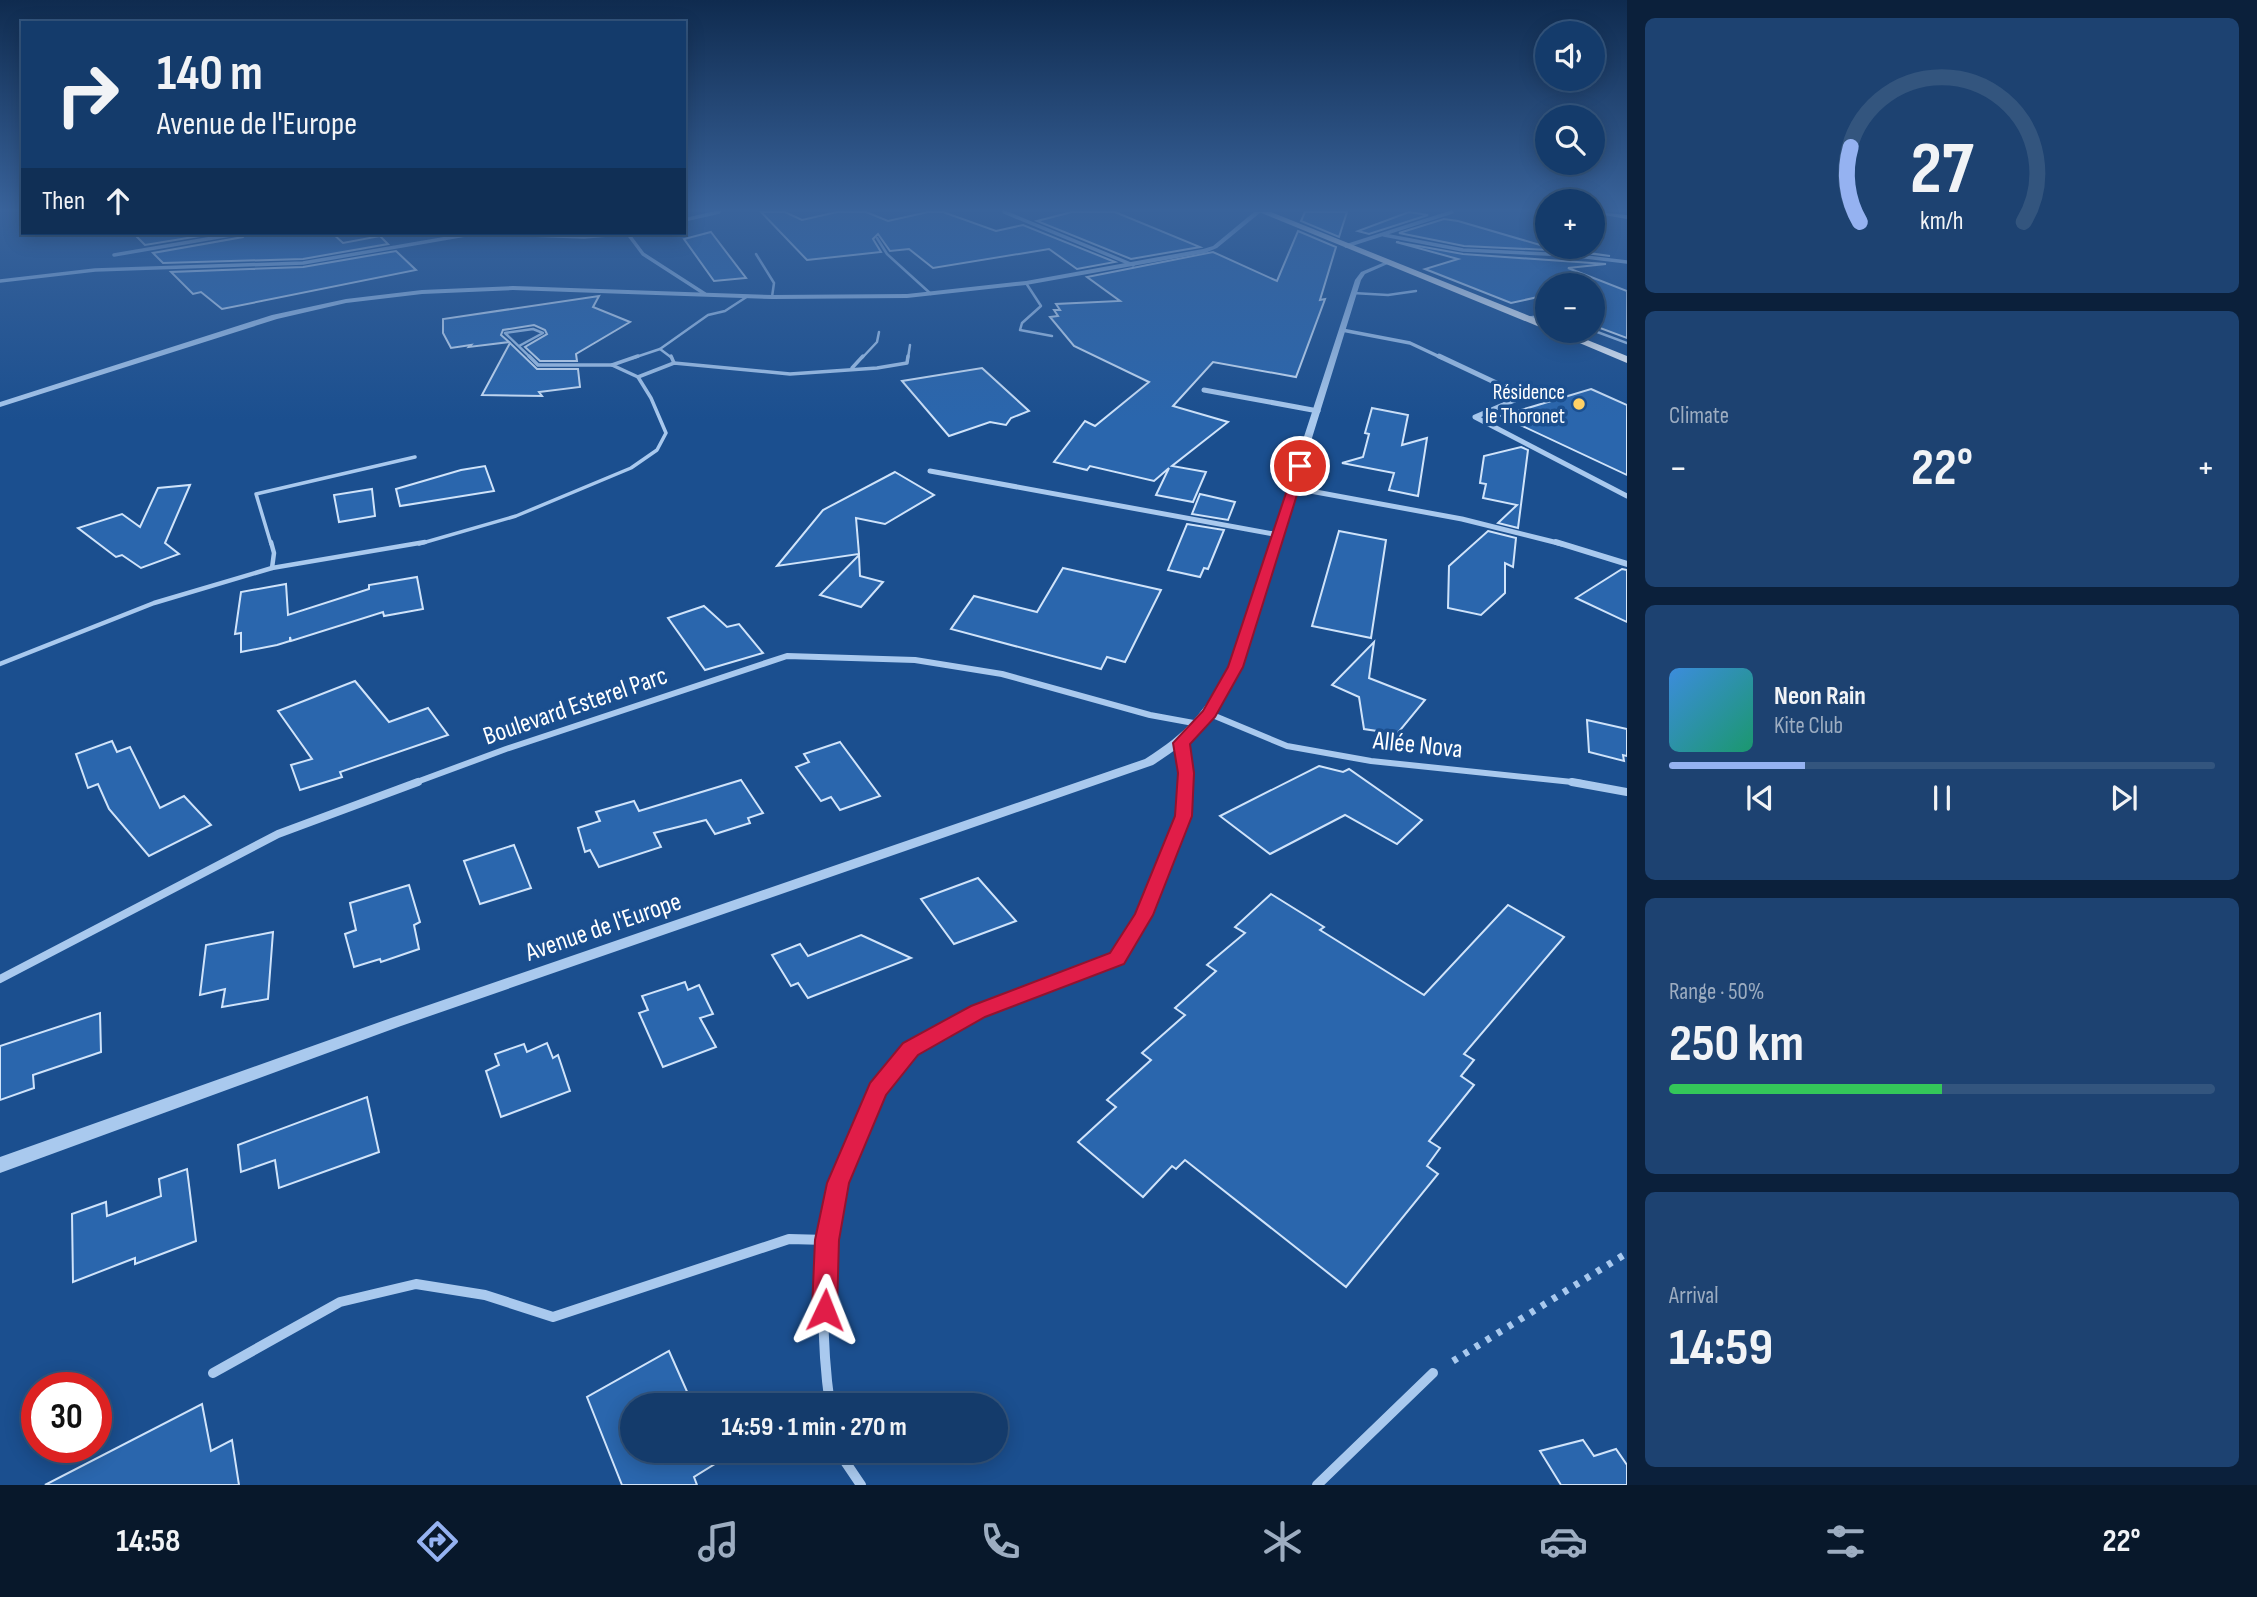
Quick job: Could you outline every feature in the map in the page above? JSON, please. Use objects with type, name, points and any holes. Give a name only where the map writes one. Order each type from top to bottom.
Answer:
[{"type":"main road","points":[[1433,281],[1535,322]]},
{"type":"main road","points":[[1585,343],[1627,360]]},
{"type":"street","points":[[686,281],[705,294]]},
{"type":"street","points":[[0,405],[275,317],[346,301],[422,292],[513,288],[850,298],[931,294],[1036,281]]},
{"type":"street","points":[[1204,719],[1236,667],[1359,281]]},
{"type":"street","points":[[1342,330],[1410,343],[1524,396],[1475,417],[1627,496]]},
{"type":"street","points":[[1204,390],[1318,411]]},
{"type":"street","points":[[930,471],[1279,535]]},
{"type":"street","points":[[1294,488],[1441,515],[1576,547],[1627,564]]},
{"type":"street","name":"Boulevard Esterel Parc","points":[[0,979],[278,834],[506,749],[787,656],[915,660],[989,672],[1150,715],[1204,719]]},
{"type":"street","name":"Avenue de l'Europe","points":[[0,1165],[396,1022],[1149,762],[1181,743],[1204,719]]},
{"type":"street","name":"Allée Nova","points":[[1204,719],[1287,746],[1371,761],[1569,781],[1627,792]]},
{"type":"street","points":[[828,1393],[823,1356],[827,1240],[838,1183],[878,1090],[910,1049],[978,1012],[1117,959],[1144,915],[1184,816],[1186,773],[1181,743]]},
{"type":"street","points":[[213,1373],[340,1302],[416,1284],[485,1295],[554,1317],[789,1240],[827,1240]]},
{"type":"street","points":[[1317,1485],[1433,1373]]},
{"type":"street","points":[[846,1463],[861,1485]]},
{"type":"lane","points":[[772,297],[773,281]]},
{"type":"lane","points":[[917,281],[931,294]]},
{"type":"lane","points":[[1026,283],[1041,306],[1022,323],[1020,330],[1052,336]]},
{"type":"lane","points":[[1353,293],[1388,295],[1416,291]]},
{"type":"lane","points":[[519,346],[543,334],[533,329],[505,333],[538,365],[612,365],[660,349],[708,315],[725,311],[748,296]]},
{"type":"lane","points":[[1525,318],[1535,317]]},
{"type":"lane","points":[[852,368],[877,342],[879,332]]},
{"type":"lane","points":[[1605,335],[1627,343]]},
{"type":"lane","points":[[638,377],[674,363],[790,374],[877,368],[907,363],[910,345]]},
{"type":"lane","points":[[660,349],[671,355],[674,363]]},
{"type":"lane","points":[[0,664],[154,604],[272,568],[410,547],[516,516],[631,468],[657,450],[666,433],[651,398],[638,377],[612,365]]},
{"type":"lane","points":[[272,568],[274,553],[256,494],[415,457]]},
{"type":"path","points":[[1433,1373],[1627,1252]]},
{"type":"building","points":[[180,281],[360,281],[222,309],[201,292],[193,294]]},
{"type":"building","points":[[1093,281],[1326,281],[1320,300],[1325,299],[1296,377],[1213,362],[1173,406],[1228,422],[1172,466],[1206,472],[1193,502],[1156,495],[1169,468],[1154,481],[1090,466],[1087,470],[1054,462],[1085,421],[1095,426],[1149,382],[1074,346],[1050,317],[1058,316],[1054,310],[1060,310],[1056,304],[1120,301]]},
{"type":"building","points":[[1456,281],[1535,281],[1535,298],[1511,303]]},
{"type":"building","points":[[1605,282],[1627,291],[1627,338],[1605,330]]},
{"type":"building","points":[[599,296],[593,307],[630,322],[576,354],[577,361],[540,361],[525,347],[547,334],[545,330],[534,325],[503,330],[501,335],[509,342],[469,347],[471,345],[451,348],[443,333],[443,319]]},
{"type":"building","points":[[510,343],[537,369],[578,369],[580,387],[539,392],[542,396],[482,395]]},
{"type":"building","points":[[982,368],[1029,411],[1011,418],[1006,425],[990,422],[949,436],[902,381]]},
{"type":"building","name":"Résidence le Thoronet","points":[[1591,389],[1627,405],[1627,475],[1501,416]]},
{"type":"building","points":[[1372,408],[1408,415],[1402,445],[1427,438],[1418,496],[1389,490],[1394,473],[1342,463],[1363,457],[1369,434],[1365,433]]},
{"type":"building","points":[[1521,447],[1528,450],[1518,528],[1498,523],[1517,505],[1483,498],[1486,484],[1480,483],[1484,456]]},
{"type":"building","points":[[485,466],[494,491],[400,506],[396,489],[461,470]]},
{"type":"building","points":[[895,472],[934,495],[885,524],[856,518],[859,554],[777,566],[823,510]]},
{"type":"building","points":[[190,485],[165,543],[179,554],[141,568],[122,555],[116,557],[78,528],[122,514],[140,527],[158,488]]},
{"type":"building","points":[[372,489],[375,516],[339,522],[334,495]]},
{"type":"building","points":[[1200,494],[1235,502],[1228,520],[1192,514]]},
{"type":"building","points":[[1187,524],[1224,530],[1208,569],[1204,568],[1200,577],[1168,570]]},
{"type":"building","points":[[1339,531],[1386,540],[1371,638],[1312,626]]},
{"type":"building","points":[[1488,531],[1516,538],[1513,567],[1505,563],[1505,593],[1481,615],[1448,608],[1449,566]]},
{"type":"building","points":[[859,555],[860,576],[883,582],[861,607],[820,595]]},
{"type":"building","points":[[1063,568],[1161,590],[1125,662],[1107,657],[1101,669],[951,629],[974,596],[1037,612]]},
{"type":"building","points":[[1622,569],[1627,570],[1627,622],[1576,598]]},
{"type":"building","points":[[417,577],[423,609],[384,616],[383,612],[291,641],[290,637],[290,641],[277,645],[241,652],[241,633],[235,634],[241,592],[286,584],[288,615],[369,589],[369,585]]},
{"type":"building","points":[[704,606],[727,627],[739,624],[763,653],[705,670],[668,618]]},
{"type":"building","points":[[1374,642],[1369,678],[1425,700],[1397,734],[1364,729],[1359,697],[1332,685]]},
{"type":"building","points":[[355,681],[389,722],[428,708],[448,735],[340,772],[342,777],[300,790],[291,765],[312,759],[278,711]]},
{"type":"building","points":[[1587,720],[1627,729],[1627,756],[1623,755],[1624,761],[1589,752]]},
{"type":"building","points":[[112,741],[117,752],[130,747],[160,808],[184,796],[211,825],[149,856],[109,809],[98,784],[88,788],[76,754]]},
{"type":"building","points":[[840,742],[880,796],[840,810],[831,797],[821,801],[796,767],[809,762],[804,754]]},
{"type":"building","points":[[1319,766],[1343,772],[1349,769],[1422,820],[1397,844],[1345,815],[1270,854],[1220,816]]},
{"type":"building","points":[[741,780],[763,813],[748,818],[750,823],[715,834],[706,820],[654,833],[661,847],[599,867],[590,850],[585,852],[578,828],[600,821],[596,812],[634,801],[639,811]]},
{"type":"building","points":[[514,845],[531,888],[480,904],[464,861]]},
{"type":"building","points":[[978,878],[1016,921],[954,944],[921,899]]},
{"type":"building","points":[[409,885],[420,922],[414,925],[419,949],[381,962],[380,959],[354,967],[345,934],[356,930],[350,903]]},
{"type":"building","points":[[1271,894],[1324,927],[1320,930],[1424,995],[1508,905],[1564,937],[1464,1054],[1474,1060],[1461,1076],[1474,1085],[1429,1141],[1440,1148],[1427,1166],[1438,1174],[1346,1287],[1185,1160],[1176,1169],[1172,1166],[1143,1197],[1078,1142],[1116,1107],[1107,1100],[1151,1060],[1142,1053],[1185,1015],[1175,1008],[1216,971],[1207,965],[1245,933],[1235,927]]},
{"type":"building","points":[[273,932],[268,999],[222,1007],[225,989],[200,995],[206,945]]},
{"type":"building","points":[[861,935],[911,958],[808,998],[798,983],[791,986],[772,955],[800,944],[808,956]]},
{"type":"building","points":[[685,982],[688,990],[699,985],[713,1014],[700,1018],[716,1047],[663,1067],[639,1013],[648,1010],[642,996]]},
{"type":"building","points":[[100,1013],[101,1052],[33,1075],[34,1088],[0,1100],[0,1046]]},
{"type":"building","points":[[547,1043],[553,1058],[558,1055],[570,1091],[501,1117],[486,1071],[499,1065],[495,1054],[524,1044],[527,1052]]},
{"type":"building","points":[[367,1097],[379,1152],[279,1188],[275,1160],[241,1172],[238,1145]]},
{"type":"building","points":[[187,1169],[196,1241],[135,1264],[135,1258],[73,1282],[72,1214],[106,1202],[107,1216],[161,1196],[159,1179]]},
{"type":"building","points":[[669,1351],[688,1393],[620,1393],[620,1463],[717,1463],[694,1477],[697,1485],[622,1485],[587,1397]]},
{"type":"building","points":[[202,1404],[211,1451],[232,1440],[239,1485],[45,1485],[88,1463],[112,1463],[112,1450]]},
{"type":"building","points":[[1583,1440],[1594,1456],[1616,1449],[1627,1465],[1627,1485],[1561,1485],[1540,1451]]},
{"type":"place","name":"Résidence le Thoronet","points":[[1579,404]]},
{"type":"route","points":[[825,1310],[827,1240],[838,1183],[878,1090],[910,1049],[978,1012],[1117,959],[1144,915],[1184,816],[1186,773],[1181,743],[1210,714],[1236,667],[1300,466]]}]
